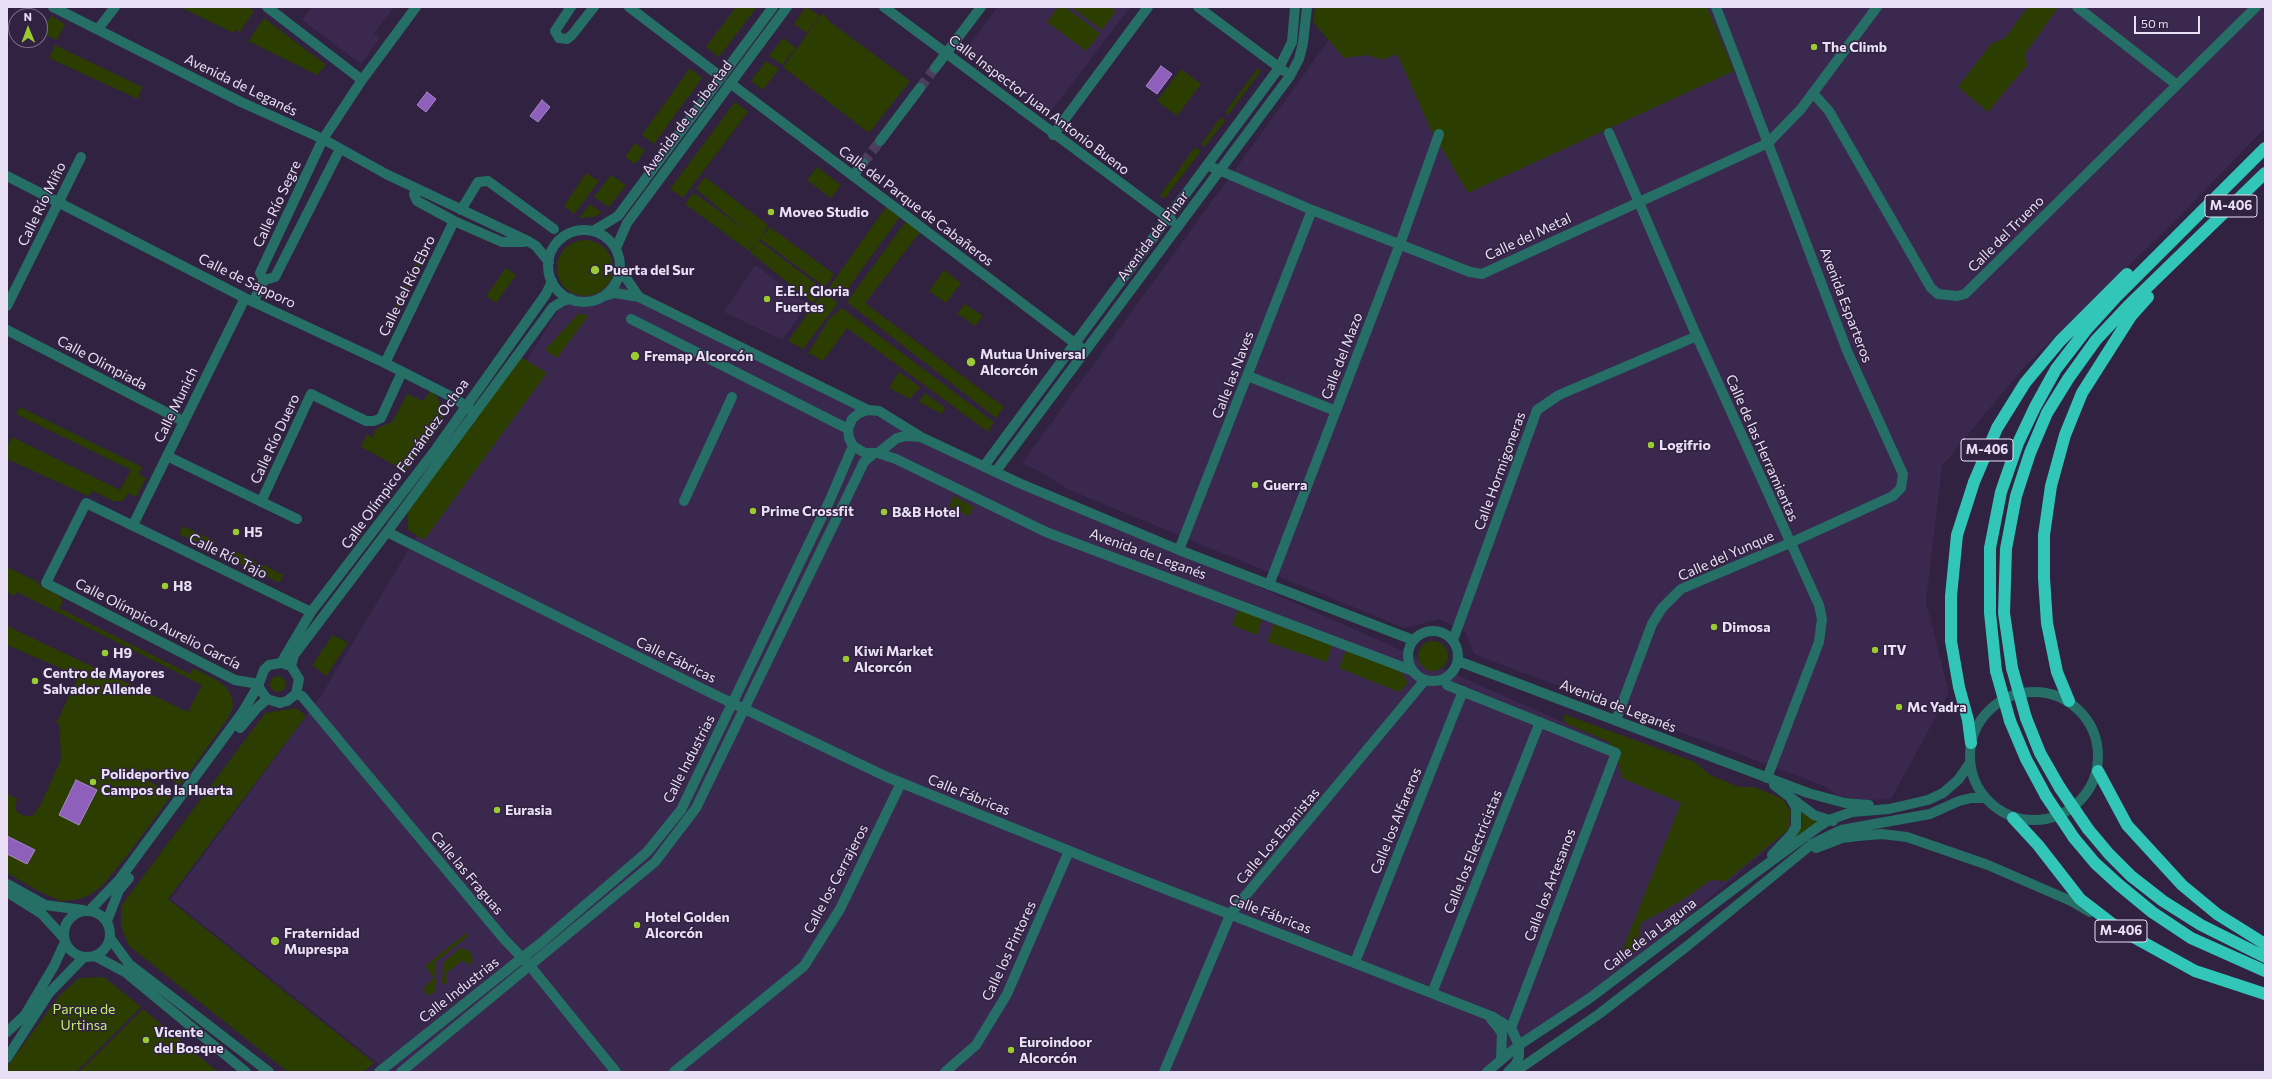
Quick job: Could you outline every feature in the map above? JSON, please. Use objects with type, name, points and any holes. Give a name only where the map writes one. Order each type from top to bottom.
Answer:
[{"type":"highway","name":"M-406","points":[[2265,148],[2184,228],[2086,330],[2056,369],[2018,443],[2001,492],[1990,548],[1990,614],[1996,671],[2010,721],[2026,759],[2046,796],[2074,838],[2106,874],[2152,912],[2191,938],[2265,971]]},
{"type":"highway","name":"M-406","points":[[2265,173],[2128,306],[2096,340],[2068,379],[2048,413],[2033,446],[2016,496],[2006,549],[2004,613],[2012,668],[2026,718],[2040,753],[2060,788],[2088,829],[2109,854],[2131,876],[2163,901],[2201,925],[2265,957]]},
{"type":"highway","name":"M-406","points":[[1970,743],[1968,720],[1959,687],[1951,640],[1951,596],[1957,535],[1977,476],[2001,422],[2025,383],[2060,341],[2146,256],[2184,228]]},
{"type":"highway","name":"M-406","points":[[2069,701],[2057,672],[2047,623],[2044,578],[2044,535],[2053,479],[2065,435],[2082,393],[2131,316],[2198,239]]},
{"type":"highway","points":[[2098,771],[2127,825],[2182,885],[2217,914],[2265,944]]},
{"type":"highway","name":"M-406","points":[[2013,818],[2038,845],[2076,894],[2119,929],[2195,971],[2265,994]]},
{"type":"street","name":"Avenida de Leganés","points":[[52,7],[241,102],[323,138],[340,149],[417,189],[532,244],[548,262]]},
{"type":"street","points":[[98,29],[114,7]]},
{"type":"street","points":[[268,7],[362,80]]},
{"type":"street","points":[[323,138],[362,80],[416,7]]},
{"type":"street","points":[[571,7],[555,31],[559,38],[566,39],[572,35],[594,7]]},
{"type":"street","points":[[629,7],[721,77]]},
{"type":"street","name":"Avenida de la Libertad","points":[[593,231],[618,216],[773,7]]},
{"type":"street","name":"Avenida de la Libertad","points":[[616,248],[627,223],[787,7]]},
{"type":"street","name":"Calle Inspector Juan Antonio Bueno","points":[[884,7],[1178,226]]},
{"type":"street","points":[[935,68],[981,7]]},
{"type":"street","points":[[1053,134],[1148,7]]},
{"type":"street","points":[[1198,7],[1290,76]]},
{"type":"street","name":"Avenida del Pinar","points":[[984,466],[1279,68],[1292,42],[1295,7]]},
{"type":"street","name":"Avenida del Pinar","points":[[996,471],[1290,76],[1299,59],[1303,43],[1307,7]]},
{"type":"street","name":"Calle del Metal","points":[[1207,165],[1218,172],[1312,210],[1470,272],[1482,274],[1768,143],[1792,120],[1877,7]]},
{"type":"street","points":[[2077,7],[2178,85]]},
{"type":"street","name":"Calle del Trueno","points":[[1813,93],[1832,116],[1931,288],[1938,294],[1957,296],[1965,294],[2256,7]]},
{"type":"street","name":"Avenida Esparteros","points":[[1718,9],[1848,353],[1903,474]]},
{"type":"street","name":"Calle del Parque de Cabañeros","points":[[730,83],[1085,351]]},
{"type":"street","points":[[880,141],[920,88]]},
{"type":"street","name":"Calle de las Herramientas","points":[[1608,133],[1697,336],[1819,605],[1822,619],[1822,630],[1819,642],[1767,778]]},
{"type":"street","name":"Calle del Mazo","points":[[1269,586],[1400,244],[1438,134]]},
{"type":"street","name":"Calle Río Segre","points":[[264,280],[260,273],[323,138]]},
{"type":"street","name":"Calle Río Segre","points":[[249,300],[264,280],[275,277],[340,149]]},
{"type":"street","name":"Calle Río Miño","points":[[7,306],[81,157]]},
{"type":"street","points":[[853,176],[864,163]]},
{"type":"street","name":"Calle de Sapporo","points":[[7,176],[59,201],[249,300],[385,363],[465,406],[474,413]]},
{"type":"street","points":[[461,210],[478,182],[488,181],[554,229]]},
{"type":"street","points":[[417,189],[414,194],[417,202],[454,221],[502,242],[556,244]]},
{"type":"street","name":"Calle las Naves","points":[[1179,550],[1312,210]]},
{"type":"street","name":"Calle del Río Ebro","points":[[385,363],[454,221]]},
{"type":"street","points":[[640,297],[620,269],[616,248],[610,241],[593,231],[573,232],[556,244],[548,262],[552,281],[556,288],[571,299],[592,301],[615,293],[640,297],[868,410],[879,411],[888,417],[893,426],[893,437],[888,446],[876,453],[859,451],[853,446],[849,438],[848,429],[852,419],[859,413],[868,410]]},
{"type":"street","points":[[604,296],[617,280],[620,269]]},
{"type":"street","name":"Calle Olímpico Fernández Ochoa","points":[[286,665],[311,612],[429,458],[546,294],[552,281]]},
{"type":"street","name":"Calle Olímpico Fernández Ochoa","points":[[286,665],[387,532],[553,307],[563,301],[571,299]]},
{"type":"street","name":"Calle Munich","points":[[133,525],[183,421],[249,300]]},
{"type":"street","points":[[631,318],[848,429]]},
{"type":"street","name":"Calle Olimpiada","points":[[7,330],[183,421]]},
{"type":"street","name":"Calle Hormigoneras","points":[[1453,640],[1537,410],[1559,395],[1697,336]]},
{"type":"street","name":"Calle Río Duero","points":[[261,502],[311,394],[366,421],[374,421],[381,418],[402,372]]},
{"type":"street","points":[[1248,376],[1336,411]]},
{"type":"street","points":[[840,396],[848,406],[852,419]]},
{"type":"street","points":[[684,501],[732,397]]},
{"type":"street","name":"Avenida de Leganés","points":[[888,417],[921,437],[984,466],[1179,550],[1269,586],[1413,640]]},
{"type":"street","name":"Avenida de Leganés","points":[[888,446],[897,438],[906,436],[921,437]]},
{"type":"street","name":"Calle Industrias","points":[[379,1072],[523,958],[647,852],[681,810],[734,703],[829,502],[853,446]]},
{"type":"street","name":"Avenida de Leganés","points":[[876,453],[896,459],[1046,532],[1236,602],[1413,671]]},
{"type":"street","name":"Calle Industrias","points":[[401,1072],[655,862],[699,803],[864,462],[876,453]]},
{"type":"street","name":"Calle Río Duero","points":[[167,456],[297,519]]},
{"type":"street","name":"Calle del Yunque","points":[[1616,720],[1652,624],[1662,608],[1682,589],[1790,543],[1894,496],[1901,488],[1903,474]]},
{"type":"street","name":"Calle Río Tajo","points":[[46,583],[86,503],[311,612]]},
{"type":"street","name":"Calle Fábricas","points":[[387,532],[734,703],[901,783],[1069,851],[1231,913],[1487,1015],[1510,1028]]},
{"type":"street","name":"Calle Olímpico Aurelio García","points":[[46,583],[235,680],[259,685]]},
{"type":"street","points":[[1429,631],[1438,631],[1453,640],[1459,654],[1458,661],[1452,673],[1445,678],[1434,681],[1425,680],[1413,671],[1408,658],[1413,640],[1429,631]]},
{"type":"street","name":"Avenida de Leganés","points":[[1458,661],[1808,793],[1845,803],[1890,806],[1913,805]]},
{"type":"street","points":[[7,1032],[25,1015],[54,966],[64,940],[66,923],[71,916],[88,910],[119,880],[242,713],[259,685],[264,670],[274,664],[286,665],[299,679],[296,694],[287,701],[280,703],[267,699],[259,685]]},
{"type":"street","points":[[1445,678],[1447,685],[1540,722]]},
{"type":"street","name":"Calle Los Ebanistas","points":[[1164,1072],[1231,913],[1425,680]]},
{"type":"street","name":"Calle los Alfareros","points":[[1355,962],[1463,691]]},
{"type":"street","points":[[2021,693],[2046,693],[2069,701],[2083,714],[2093,729],[2099,747],[2098,771],[2089,791],[2075,807],[2056,817],[2034,821],[2013,818],[1997,810],[1984,798],[1974,782],[1970,763],[1970,743],[1980,720],[1998,703],[2021,693]]},
{"type":"street","name":"Calle las Fraguas","points":[[296,694],[302,696],[504,939],[530,966],[616,1072]]},
{"type":"street","points":[[107,921],[119,890],[248,716],[267,699]]},
{"type":"street","name":"Calle los Artesanos","points":[[1510,1028],[1616,753],[1540,722]]},
{"type":"street","name":"Calle los Electricistas","points":[[1432,993],[1540,722]]},
{"type":"street","points":[[1913,805],[1943,793],[1958,780],[1970,763]]},
{"type":"street","name":"Avenida de Leganés","points":[[1767,778],[1814,815],[1829,820],[1846,822],[1903,820]]},
{"type":"street","name":"Calle los Cerrajeros","points":[[674,1072],[804,966],[840,909],[901,783]]},
{"type":"street","points":[[1751,876],[1791,836],[1796,827],[1796,807],[1788,794]]},
{"type":"street","points":[[1515,1072],[1605,1009],[1812,844],[1829,834],[1848,828],[1903,820],[1930,814],[1971,798],[1984,798]]},
{"type":"street","name":"Calle de la Laguna","points":[[1487,1072],[1519,1045],[1590,998],[1751,876],[1829,820],[1852,812],[1889,809],[1913,805]]},
{"type":"street","points":[[1785,867],[1814,849],[1842,838],[1882,834],[1907,837],[1988,865],[2071,901],[2119,929]]},
{"type":"street","name":"Calle los Pintores","points":[[945,1072],[976,1045],[1007,994],[1069,851]]},
{"type":"street","points":[[7,884],[45,905],[88,910],[98,913],[107,921],[110,930],[110,938],[106,948],[95,956],[84,957],[71,951],[64,940],[42,914],[7,892]]},
{"type":"street","points":[[110,938],[129,964],[269,1072]]},
{"type":"street","points":[[95,956],[125,972],[246,1072]]},
{"type":"street","points":[[7,1058],[49,993],[84,957]]},
{"type":"street","points":[[1487,1015],[1502,1033],[1501,1059]]},
{"type":"street","points":[[1508,1072],[1519,1056],[1519,1045],[1510,1028]]},
{"type":"shaded area","points":[[312,7],[394,7],[374,33],[380,38],[361,64],[302,20]]},
{"type":"shaded area","points":[[998,7],[1130,7],[1048,115],[964,52]]},
{"type":"shaded area","points":[[1353,7],[2265,7],[2265,128],[2179,217],[2023,368],[1942,466],[1926,602],[1949,693],[1891,799],[1865,800],[1837,795],[1824,786],[1474,654],[1465,631],[1439,619],[1404,628],[1067,489],[1043,473],[1022,463]]},
{"type":"shaded area","points":[[1161,66],[1172,74],[1157,94],[1146,86]]},
{"type":"shaded area","points":[[427,92],[436,99],[426,112],[417,105]]},
{"type":"shaded area","points":[[542,100],[550,107],[538,122],[530,116]]},
{"type":"shaded area","name":"E.E.I. Gloria Fuertes","points":[[755,265],[808,304],[782,340],[724,312]]},
{"type":"shaded area","points":[[585,267],[877,417],[1794,825],[1622,974],[1482,1072],[385,1072],[374,1060],[171,899],[321,696],[408,551]]},
{"type":"shaded area","points":[[76,780],[97,790],[79,825],[59,815]]},
{"type":"shaded area","points":[[7,836],[35,850],[27,864],[7,854]]},
{"type":"green space","points":[[180,7],[249,7],[254,11],[240,32],[235,30],[233,33]]},
{"type":"green space","points":[[736,7],[757,7],[719,57],[706,47]]},
{"type":"green space","points":[[806,7],[820,16],[807,33],[794,24]]},
{"type":"green space","points":[[1058,7],[1065,7],[1100,33],[1086,51],[1047,22]]},
{"type":"green space","points":[[1071,7],[1110,7],[1116,11],[1102,30]]},
{"type":"green space","points":[[1315,7],[1707,7],[1734,71],[1468,193],[1431,130],[1397,54],[1382,60],[1367,55],[1344,58],[1313,22]]},
{"type":"green space","points":[[2028,7],[2055,7],[2057,9],[2025,54],[2027,65],[1988,112],[1958,87],[1991,44],[2005,38]]},
{"type":"green space","points":[[823,13],[830,22],[910,81],[869,133],[783,67]]},
{"type":"green space","points":[[51,16],[65,24],[57,40],[48,36],[48,22]]},
{"type":"green space","points":[[264,18],[326,65],[317,75],[248,41]]},
{"type":"green space","points":[[783,38],[796,48],[782,65],[769,56]]},
{"type":"green space","points":[[55,45],[142,87],[138,99],[49,58]]},
{"type":"green space","points":[[766,61],[779,69],[763,90],[751,81]]},
{"type":"green space","points":[[690,68],[702,78],[654,144],[642,135]]},
{"type":"green space","points":[[1258,68],[1261,71],[1228,115],[1225,112]]},
{"type":"green space","points":[[1181,69],[1201,84],[1177,116],[1157,101]]},
{"type":"green space","points":[[735,102],[748,112],[683,198],[670,189]]},
{"type":"green space","points":[[1221,117],[1225,121],[1204,147],[1201,144]]},
{"type":"green space","points":[[635,143],[645,151],[635,164],[625,157]]},
{"type":"green space","points":[[1195,147],[1201,151],[1164,199],[1160,195]]},
{"type":"green space","points":[[817,167],[841,185],[831,198],[807,180]]},
{"type":"green space","points":[[586,173],[599,181],[574,214],[564,206]]},
{"type":"green space","points":[[611,175],[626,185],[609,207],[594,197]]},
{"type":"green space","points":[[705,177],[768,225],[761,238],[770,227],[834,274],[825,287],[760,239],[759,241],[823,289],[813,303],[750,252],[756,244],[749,251],[685,204],[692,194],[697,195],[748,232],[696,189]]},
{"type":"green space","points":[[590,204],[602,213],[594,217],[579,218]]},
{"type":"green space","points":[[886,207],[900,217],[841,298],[828,289]]},
{"type":"green space","points":[[906,221],[921,231],[865,303],[1004,407],[996,418],[847,302]]},
{"type":"green space","points":[[585,240],[596,242],[605,248],[611,257],[613,268],[611,279],[605,288],[596,294],[585,296],[574,294],[565,288],[559,279],[557,268],[559,257],[565,248],[574,242]]},
{"type":"green space","points":[[422,248],[428,252],[411,284],[406,282]]},
{"type":"green space","points":[[506,268],[516,275],[496,303],[486,296]]},
{"type":"green space","points":[[944,270],[961,283],[946,303],[929,291]]},
{"type":"green space","points":[[405,285],[410,288],[395,317],[390,315]]},
{"type":"green space","points":[[823,292],[838,303],[803,349],[788,341]]},
{"type":"green space","points":[[965,304],[983,316],[975,326],[957,313]]},
{"type":"green space","points":[[842,308],[994,422],[988,432],[847,328],[823,361],[808,353],[830,318]]},
{"type":"green space","points":[[579,313],[588,316],[557,358],[545,350]]},
{"type":"green space","points":[[521,357],[547,373],[424,540],[408,530],[408,511]]},
{"type":"green space","points":[[899,372],[920,387],[910,399],[889,388]]},
{"type":"green space","points":[[431,391],[437,397],[443,410],[441,426],[419,454],[417,453],[406,471],[361,447],[367,434],[374,438],[374,432],[378,428],[392,422],[407,394],[423,401]]},
{"type":"green space","points":[[925,393],[945,408],[942,414],[919,402]]},
{"type":"green space","points":[[20,407],[142,467],[139,475],[146,478],[136,497],[128,493],[123,501],[113,501],[93,491],[88,496],[7,459],[7,447],[12,437],[120,490],[131,470],[16,414]]},
{"type":"green space","points":[[954,496],[974,507],[969,516],[949,506]]},
{"type":"green space","points":[[183,526],[215,541],[211,549],[179,534]]},
{"type":"green space","points":[[235,551],[257,562],[253,570],[231,559]]},
{"type":"green space","points":[[261,564],[284,575],[279,583],[258,572]]},
{"type":"green space","points":[[7,567],[38,582],[40,586],[60,596],[63,602],[59,608],[190,674],[193,668],[215,679],[226,687],[232,697],[233,706],[229,717],[180,785],[147,768],[139,777],[172,794],[130,852],[102,886],[88,896],[75,900],[61,901],[42,893],[7,873],[7,794],[17,799],[15,808],[18,813],[25,816],[32,816],[41,804],[61,759],[59,724],[56,723],[79,676],[7,645],[7,626],[188,712],[202,685],[17,592],[14,596],[7,592]]},
{"type":"green space","points":[[1238,609],[1263,617],[1257,635],[1232,625]]},
{"type":"green space","points":[[1274,624],[1332,645],[1327,662],[1267,642]]},
{"type":"green space","points":[[333,635],[348,643],[326,676],[312,665]]},
{"type":"green space","points":[[1433,641],[1444,645],[1448,656],[1444,667],[1433,671],[1422,667],[1418,656],[1422,645]]},
{"type":"green space","points":[[1346,650],[1401,672],[1408,683],[1399,692],[1339,668]]},
{"type":"green space","points":[[278,676],[285,681],[286,684],[281,691],[278,692],[271,687],[270,684],[275,677]]},
{"type":"green space","points":[[296,708],[306,716],[168,899],[374,1063],[363,1072],[288,1072],[129,946],[121,927],[121,906],[265,713]]},
{"type":"green space","points":[[1563,714],[1695,762],[1710,775],[1739,787],[1754,787],[1783,799],[1791,812],[1788,830],[1726,881],[1711,880],[1679,902],[1641,923],[1636,951],[1618,961],[1681,803],[1622,778],[1616,753],[1609,742],[1565,723]]},
{"type":"green space","points":[[1801,812],[1820,823],[1795,839],[1802,824]]},
{"type":"green space","points":[[466,933],[468,936],[436,962],[436,991],[428,996],[423,989],[434,977],[425,966]]},
{"type":"green space","points":[[460,948],[470,951],[473,961],[468,965],[463,960],[446,973],[447,983],[442,984],[443,963]]},
{"type":"green space","name":"Parque de Urtinsa","points":[[104,977],[141,1007],[76,1072],[7,1072],[7,1067],[59,996],[79,978]]},
{"type":"green space","name":"Vicente del Bosque","points":[[143,1009],[218,1072],[79,1072]]},
{"type":"tunnel","points":[[920,88],[935,68]]},
{"type":"tunnel","points":[[863,163],[880,141]]},
{"type":"place","name":"The Climb","points":[[1814,47]]},
{"type":"place","name":"Moveo Studio","points":[[771,212]]},
{"type":"place","name":"Puerta del Sur","points":[[595,270]]},
{"type":"place","name":"E.E.I. Gloria Fuertes","points":[[767,299]]},
{"type":"place","name":"Fremap Alcorcón","points":[[635,356]]},
{"type":"place","name":"Mutua Universal Alcorcón","points":[[971,362]]},
{"type":"place","name":"Logifrio","points":[[1651,445]]},
{"type":"place","name":"Guerra","points":[[1255,485]]},
{"type":"place","name":"Prime Crossfit","points":[[753,511]]},
{"type":"place","name":"B&B Hotel","points":[[884,512]]},
{"type":"place","name":"H5","points":[[236,532]]},
{"type":"place","name":"H8","points":[[165,586]]},
{"type":"place","name":"Dimosa","points":[[1714,627]]},
{"type":"place","name":"ITV","points":[[1875,650]]},
{"type":"place","name":"H9","points":[[105,653]]},
{"type":"place","name":"Kiwi Market Alcorcón","points":[[846,659]]},
{"type":"place","name":"Centro de Mayores Salvador Allende","points":[[35,681]]},
{"type":"place","name":"Mc Yadra","points":[[1899,707]]},
{"type":"place","name":"Polideportivo Campos de la Huerta","points":[[93,782]]},
{"type":"place","name":"Eurasia","points":[[497,810]]},
{"type":"place","name":"Hotel Golden Alcorcón","points":[[637,925]]},
{"type":"place","name":"Fraternidad Muprespa","points":[[275,941]]},
{"type":"place","name":"Vicente del Bosque","points":[[146,1040]]},
{"type":"place","name":"Euroindoor Alcorcón","points":[[1011,1050]]}]
